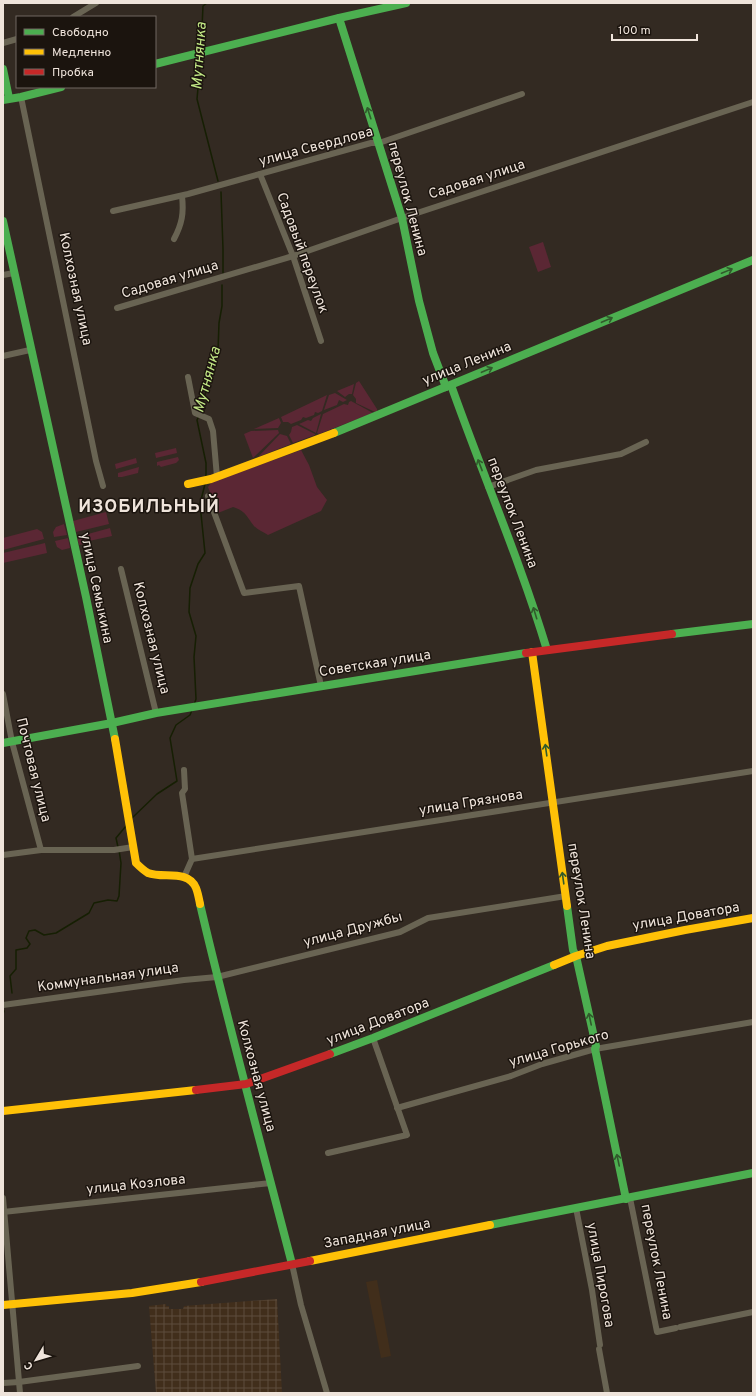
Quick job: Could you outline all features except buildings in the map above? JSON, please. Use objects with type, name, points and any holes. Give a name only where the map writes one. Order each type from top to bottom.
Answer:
[{"type":"street","points":[[75,16],[96,3]]},
{"type":"street","points":[[156,64],[339,18],[406,3]]},
{"type":"street","name":"переулок Ленина","points":[[339,18],[402,218],[419,301],[433,352],[448,386],[532,601],[547,650]]},
{"type":"street","points":[[3,43],[16,39]]},
{"type":"street","points":[[3,69],[6,99],[21,97],[57,88]]},
{"type":"street","name":"улица Свердлова","points":[[113,211],[182,196],[371,143],[379,143],[522,94]]},
{"type":"street","name":"Колхозная улица","points":[[21,97],[96,461],[103,486]]},
{"type":"street","name":"Садовая улица","points":[[117,308],[293,256],[402,218],[753,102]]},
{"type":"street","name":"Садовый переулок","points":[[260,174],[293,256],[321,341]]},
{"type":"street","points":[[174,239],[181,225],[183,204],[182,196]]},
{"type":"street","name":"улица Семыкина","points":[[3,221],[112,723],[136,863],[146,872],[184,877]]},
{"type":"street","name":"улица Ленина","points":[[188,484],[214,478],[332,434],[753,260]]},
{"type":"street","points":[[3,275],[14,273]]},
{"type":"street","points":[[3,356],[30,350]]},
{"type":"street","points":[[188,377],[195,413],[208,419],[213,431],[214,478]]},
{"type":"street","points":[[488,487],[536,470],[621,454],[646,442]]},
{"type":"street","points":[[208,496],[244,593],[299,586],[321,686]]},
{"type":"street","name":"Колхозная улица","points":[[120,569],[156,713]]},
{"type":"street","name":"Советская улица","points":[[3,743],[112,723],[156,713],[532,652],[753,624]]},
{"type":"street","name":"переулок Ленина","points":[[532,652],[573,950],[576,956],[596,1046],[657,1332],[753,1312]]},
{"type":"street","name":"Почтовая улица","points":[[3,694],[12,742],[41,850]]},
{"type":"street","points":[[184,770],[185,789],[182,793],[192,859],[184,877]]},
{"type":"street","name":"улица Грязнова","points":[[192,859],[753,771]]},
{"type":"street","points":[[3,856],[41,850],[115,850],[133,847]]},
{"type":"street","name":"Колхозная улица","points":[[184,877],[191,881],[196,888],[217,978],[246,1084],[301,1305],[327,1393]]},
{"type":"street","name":"улица Дружбы","points":[[217,978],[400,932],[428,918],[566,896]]},
{"type":"street","name":"улица Доватора","points":[[3,1110],[246,1084],[373,1038],[576,956],[607,946],[684,930],[753,918]]},
{"type":"street","name":"Коммунальная улица","points":[[3,1005],[184,980],[217,978]]},
{"type":"street","name":"улица Горького","points":[[397,1108],[419,1100],[511,1076],[542,1064],[596,1049],[753,1022]]},
{"type":"street","points":[[328,1153],[407,1135],[373,1038]]},
{"type":"street","name":"Западная улица","points":[[3,1305],[132,1293],[224,1278],[753,1173]]},
{"type":"street","name":"улица Козлова","points":[[4,1212],[271,1183]]},
{"type":"street","points":[[3,1198],[20,1393]]},
{"type":"street","name":"улица Пирогова","points":[[576,1208],[592,1290],[607,1393]]},
{"type":"street","points":[[3,1383],[138,1366]]},
{"type":"shaded area","points":[[543,242],[551,267],[538,272],[529,247]]},
{"type":"shaded area","points":[[359,381],[377,411],[375,412],[356,403],[356,399],[353,395],[356,383]]},
{"type":"shaded area","points":[[354,384],[352,394],[345,397],[337,391]]},
{"type":"shaded area","points":[[335,393],[347,400],[343,402],[339,400],[337,405],[324,410],[329,395]]},
{"type":"shaded area","points":[[327,395],[322,411],[318,413],[315,412],[314,415],[306,418],[303,417],[301,420],[291,424],[288,422],[283,422],[281,417]]},
{"type":"shaded area","points":[[351,401],[373,413],[319,434],[317,433],[323,414],[344,404],[348,405]]},
{"type":"shaded area","points":[[321,414],[316,433],[299,424],[308,420],[311,421],[313,418]]},
{"type":"shaded area","points":[[279,418],[281,423],[278,428],[254,429]]},
{"type":"shaded area","points":[[297,425],[315,435],[293,443],[289,435],[292,427]]},
{"type":"shaded area","points":[[278,430],[279,433],[253,458],[244,434],[251,431]]},
{"type":"shaded area","points":[[280,434],[287,436],[291,444],[258,457]]},
{"type":"shaded area","points":[[176,448],[177,453],[156,458],[155,453]]},
{"type":"shaded area","points":[[301,450],[309,465],[317,487],[327,500],[321,511],[268,535],[254,526],[241,510],[233,507],[218,513],[208,487],[212,482]]},
{"type":"shaded area","points":[[178,457],[179,460],[176,463],[161,467],[159,465],[157,466],[157,462]]},
{"type":"shaded area","points":[[136,458],[137,463],[116,469],[115,464]]},
{"type":"shaded area","points":[[139,467],[138,473],[118,477],[118,473]]},
{"type":"shaded area","points":[[106,512],[109,524],[76,532],[73,521]]},
{"type":"shaded area","points":[[64,524],[67,535],[54,537],[53,532],[56,527]]},
{"type":"shaded area","points":[[110,528],[112,536],[89,541],[89,543],[79,545],[77,537]]},
{"type":"shaded area","points":[[37,529],[42,532],[44,539],[3,550],[3,538]]},
{"type":"shaded area","points":[[68,538],[70,548],[62,550],[57,547],[55,541]]},
{"type":"shaded area","points":[[45,543],[47,553],[3,563],[3,553]]},
{"type":"shaded area","points":[[377,1280],[391,1356],[381,1358],[366,1282]]},
{"type":"shaded area","points":[[277,1299],[282,1393],[156,1393],[149,1306],[166,1304],[166,1306],[169,1306],[169,1309],[183,1309],[184,1306]]},
{"type":"waterway","name":"Мутнянка","points":[[201,49],[203,6],[207,3]]},
{"type":"waterway","name":"Мутнянка","points":[[201,55],[197,99],[218,181]]},
{"type":"waterway","name":"Мутнянка","points":[[221,192],[223,273]]},
{"type":"waterway","name":"Мутнянка","points":[[200,412],[218,350],[219,323],[222,306],[222,285]]},
{"type":"waterway","name":"Мутнянка","points":[[199,416],[197,420],[206,463],[206,477]]},
{"type":"waterway","name":"Мутнянка","points":[[194,705],[196,699],[194,657],[196,636],[189,612],[190,588],[198,564],[205,553],[200,504],[205,484]]},
{"type":"waterway","name":"Мутнянка","points":[[132,818],[157,794],[177,781],[170,738],[176,725],[190,715],[192,710]]},
{"type":"waterway","name":"Мутнянка","points":[[118,847],[116,838],[126,826]]},
{"type":"waterway","name":"Мутнянка","points":[[12,993],[10,976],[16,969],[16,950],[27,948],[30,944],[26,938],[29,931],[35,930],[44,935],[56,933],[89,913],[94,903],[108,900],[117,901],[119,896],[121,863],[119,850]]},
{"type":"traffic: fast","points":[[156,64],[339,18],[406,3]]},
{"type":"traffic: fast","points":[[339,18],[402,218],[419,301],[433,353],[446,387]]},
{"type":"traffic: fast","points":[[3,69],[9,98]]},
{"type":"traffic: fast","points":[[3,100],[57,88]]},
{"type":"traffic: fast","points":[[3,221],[86,597],[115,739]]},
{"type":"traffic: fast","points":[[334,433],[753,260]]},
{"type":"traffic: fast","points":[[451,385],[525,583],[547,650]]},
{"type":"traffic: fast","points":[[672,634],[753,624]]},
{"type":"traffic: fast","points":[[3,743],[112,723],[156,713],[526,653]]},
{"type":"traffic: fast","points":[[200,904],[233,1039],[292,1264]]},
{"type":"traffic: fast","points":[[567,906],[573,950],[576,956],[596,1046],[595,1049],[626,1199]]},
{"type":"traffic: fast","points":[[330,1054],[554,965]]},
{"type":"traffic: fast","points":[[490,1225],[753,1173]]},
{"type":"traffic: slow","points":[[188,484],[211,479],[334,433]]},
{"type":"traffic: slow","points":[[532,652],[567,906]]},
{"type":"traffic: slow","points":[[115,739],[136,863],[143,870],[154,875],[181,876],[187,878],[196,888],[200,904]]},
{"type":"traffic: slow","points":[[554,965],[607,946],[753,918]]},
{"type":"traffic: slow","points":[[3,1111],[196,1090]]},
{"type":"traffic: slow","points":[[310,1261],[490,1225]]},
{"type":"traffic: slow","points":[[3,1305],[132,1293],[201,1282]]},
{"type":"traffic: jam","points":[[526,653],[672,634]]},
{"type":"traffic: jam","points":[[196,1090],[246,1084],[330,1054]]},
{"type":"traffic: jam","points":[[201,1282],[310,1261]]},
{"type":"district","name":"ИЗОБИЛЬНЫЙ","points":[[149,507]]}]
